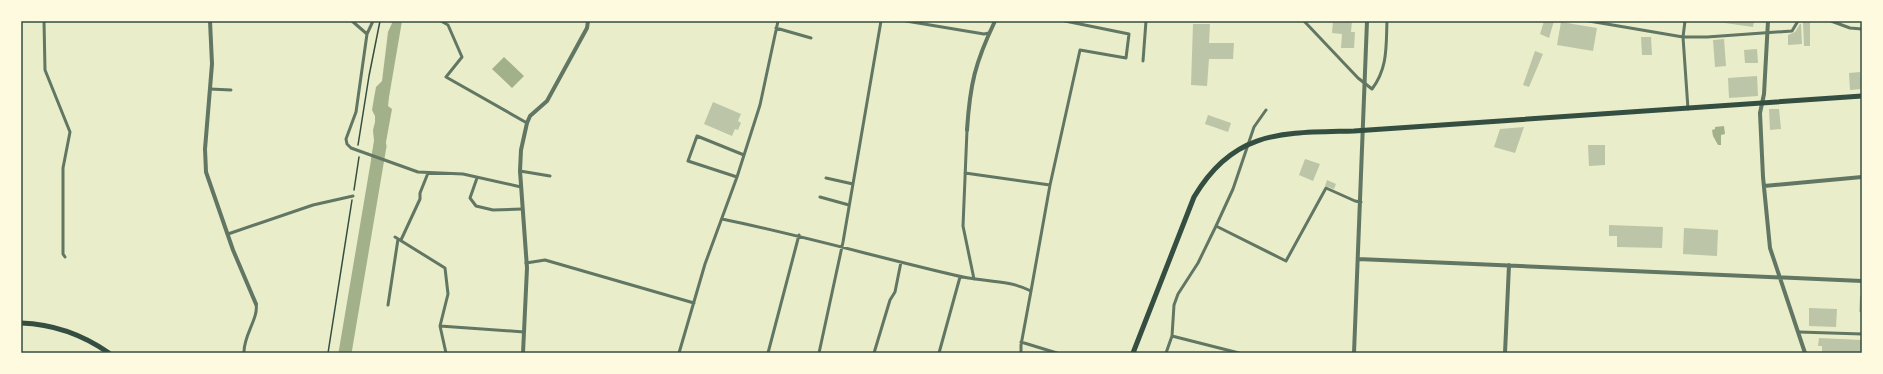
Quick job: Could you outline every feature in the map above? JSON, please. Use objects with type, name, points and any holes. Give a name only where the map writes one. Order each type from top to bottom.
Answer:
[{"type":"main road","points":[[1133,353],[1194,197],[1204,179],[1219,163],[1236,150],[1248,144],[1294,132],[1363,130],[1862,96]]},
{"type":"main road","points":[[21,323],[45,326],[65,331],[93,343],[109,353]]},
{"type":"street","points":[[44,21],[45,70],[70,132],[63,168],[63,254],[65,257]]},
{"type":"street","points":[[210,21],[212,64],[204,162],[210,185],[257,308],[244,346],[244,353]]},
{"type":"street","points":[[352,21],[367,34]]},
{"type":"street","points":[[373,21],[367,34],[356,112],[346,139],[347,144],[359,152],[418,172],[450,173],[521,187]]},
{"type":"street","points":[[441,21],[448,25],[462,57],[446,77],[527,123]]},
{"type":"street","points":[[523,353],[526,263],[520,172],[521,150],[530,116],[547,101],[587,28],[588,21]]},
{"type":"street","points":[[679,353],[705,264],[737,176],[760,105],[778,21]]},
{"type":"street","points":[[818,353],[842,248],[881,21]]},
{"type":"street","points":[[906,21],[984,34],[989,33]]},
{"type":"street","points":[[974,278],[963,226],[967,130],[971,83],[976,64],[995,21]]},
{"type":"street","points":[[1021,353],[1021,342],[1050,185],[1080,50],[1126,58],[1129,34],[1065,21]]},
{"type":"street","points":[[1143,61],[1146,21]]},
{"type":"street","points":[[1304,21],[1365,84],[1372,89],[1379,80],[1384,67],[1386,57],[1386,21]]},
{"type":"street","points":[[1354,353],[1367,21]]},
{"type":"street","points":[[1589,21],[1683,36],[1707,37],[1792,31],[1798,21]]},
{"type":"street","points":[[1685,21],[1683,36],[1688,109]]},
{"type":"street","points":[[1768,21],[1766,33],[1764,94],[1760,113],[1768,236],[1779,276],[1805,353]]},
{"type":"street","points":[[1831,21],[1850,28],[1862,29]]},
{"type":"street","points":[[776,28],[811,38]]},
{"type":"street","points":[[210,89],[231,90]]},
{"type":"street","points":[[1166,353],[1172,336],[1174,305],[1178,294],[1198,262],[1216,226],[1233,189],[1254,127],[1266,110]]},
{"type":"street","points":[[737,176],[688,161],[698,136],[744,155]]},
{"type":"street","points":[[520,172],[550,176]]},
{"type":"street","points":[[388,305],[400,240],[420,199],[420,193],[428,173]]},
{"type":"street","points":[[966,173],[1050,185]]},
{"type":"street","points":[[1764,186],[1862,177]]},
{"type":"street","points":[[477,178],[470,198],[472,204],[493,210],[522,209]]},
{"type":"street","points":[[826,178],[853,184]]},
{"type":"street","points":[[1216,226],[1286,261],[1326,188],[1354,201],[1361,202]]},
{"type":"street","points":[[228,234],[313,205],[353,196]]},
{"type":"street","points":[[820,197],[849,205]]},
{"type":"street","points":[[722,218],[799,235],[842,248],[960,277],[1019,285],[1031,291]]},
{"type":"street","points":[[768,353],[799,235]]},
{"type":"street","points":[[395,236],[445,268],[448,294],[440,326],[446,353]]},
{"type":"street","points":[[1358,259],[1779,276],[1862,281]]},
{"type":"street","points":[[526,263],[545,260],[694,303]]},
{"type":"street","points":[[874,353],[890,300],[895,292],[901,262]]},
{"type":"street","points":[[1505,353],[1509,265]]},
{"type":"street","points":[[939,353],[960,277]]},
{"type":"street","points":[[440,326],[524,332]]},
{"type":"street","points":[[1799,332],[1862,334]]},
{"type":"street","points":[[1172,336],[1239,353]]},
{"type":"street","points":[[1021,342],[1057,353]]},
{"type":"path","points":[[328,353],[359,161],[368,76],[380,21]]},
{"type":"shaded area","points":[[393,21],[402,21],[389,97],[388,106],[392,109],[382,164],[371,160],[375,122],[375,116],[372,110],[376,87],[382,81],[388,32]]},
{"type":"shaded area","points":[[504,57],[524,76],[512,88],[492,69]]},
{"type":"shaded area","points":[[1724,126],[1725,134],[1721,135],[1721,145],[1718,145],[1713,136],[1712,130],[1715,129],[1715,127]]},
{"type":"building","points":[[1333,21],[1352,21],[1351,32],[1355,32],[1354,48],[1341,48],[1342,34],[1332,33]]},
{"type":"building","points":[[1544,21],[1554,21],[1549,38],[1540,34]]},
{"type":"building","points":[[1711,21],[1754,21],[1753,27]]},
{"type":"building","points":[[1810,21],[1810,46],[1804,46],[1803,22]]},
{"type":"building","points":[[1561,22],[1597,28],[1593,51],[1557,45]]},
{"type":"building","points":[[1193,24],[1210,24],[1209,43],[1234,43],[1233,59],[1209,59],[1207,86],[1191,85]]},
{"type":"building","points":[[1800,24],[1802,44],[1788,45],[1788,35],[1795,32]]},
{"type":"building","points":[[1641,37],[1651,37],[1652,55],[1642,55]]},
{"type":"building","points":[[1724,39],[1726,66],[1715,67],[1713,40]]},
{"type":"building","points":[[1757,49],[1758,63],[1745,63],[1744,50]]},
{"type":"building","points":[[1535,51],[1543,54],[1529,87],[1523,85]]},
{"type":"building","points":[[1860,72],[1861,89],[1850,90],[1849,73]]},
{"type":"building","points":[[1757,76],[1758,96],[1729,98],[1728,78]]},
{"type":"building","points":[[713,102],[741,114],[738,121],[741,123],[738,130],[735,129],[732,136],[704,124]]},
{"type":"building","points":[[1769,109],[1779,109],[1781,129],[1770,130]]},
{"type":"building","points":[[1208,115],[1231,123],[1228,132],[1205,124]]},
{"type":"building","points":[[1524,127],[1515,153],[1494,147],[1500,129]]},
{"type":"building","points":[[1588,145],[1605,145],[1605,165],[1589,166]]},
{"type":"building","points":[[1305,159],[1320,164],[1313,181],[1299,175]]},
{"type":"building","points":[[1327,180],[1336,184],[1334,189],[1325,186]]},
{"type":"building","points":[[1609,225],[1663,227],[1662,248],[1617,247],[1617,236],[1609,236]]},
{"type":"building","points":[[1684,228],[1718,230],[1717,256],[1683,254]]},
{"type":"building","points":[[1860,296],[1862,296],[1862,312],[1859,312]]},
{"type":"building","points":[[1809,308],[1837,309],[1836,327],[1809,326]]},
{"type":"building","points":[[1819,338],[1861,340],[1861,353],[1822,353],[1822,346],[1818,346]]},
{"type":"waterway","points":[[345,353],[380,146]]}]
